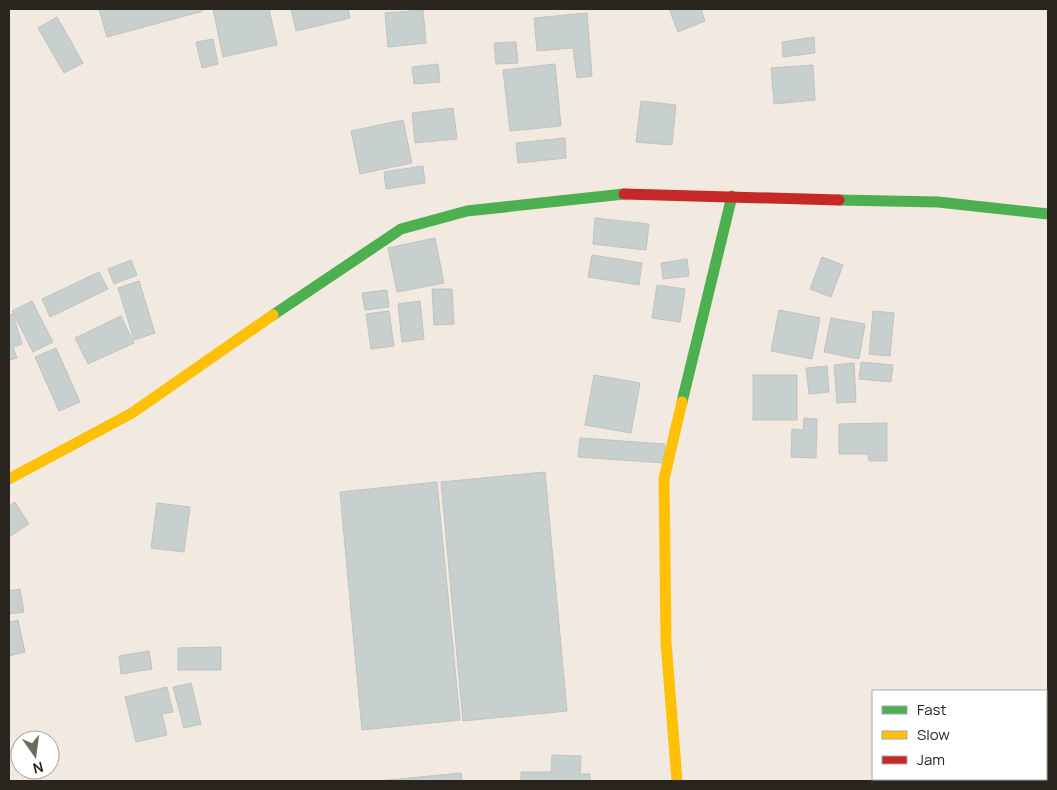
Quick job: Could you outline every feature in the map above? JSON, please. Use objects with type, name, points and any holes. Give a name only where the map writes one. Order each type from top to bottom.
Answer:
[{"type":"street","points":[[9,479],[132,413],[331,275],[401,229],[466,211],[617,194],[938,202],[1048,214]]},
{"type":"street","points":[[677,781],[666,642],[664,479],[732,196]]},
{"type":"building","points":[[99,9],[202,9],[203,11],[107,37]]},
{"type":"building","points":[[213,9],[269,9],[277,45],[223,57]]},
{"type":"building","points":[[291,9],[348,9],[350,18],[296,31]]},
{"type":"building","points":[[669,9],[701,9],[705,21],[678,32]]},
{"type":"building","points":[[423,10],[426,43],[388,47],[385,13]]},
{"type":"building","points":[[587,13],[592,76],[577,78],[573,48],[537,51],[534,18]]},
{"type":"building","points":[[57,17],[83,63],[64,73],[38,28]]},
{"type":"building","points":[[814,37],[815,53],[783,57],[782,42]]},
{"type":"building","points":[[213,39],[218,64],[202,68],[196,42]]},
{"type":"building","points":[[516,42],[518,63],[496,64],[494,43]]},
{"type":"building","points":[[438,64],[440,82],[414,84],[412,67]]},
{"type":"building","points":[[555,64],[561,126],[510,131],[503,70]]},
{"type":"building","points":[[813,65],[815,100],[774,104],[771,68]]},
{"type":"building","points":[[641,101],[676,105],[672,145],[636,142]]},
{"type":"building","points":[[453,108],[457,139],[415,143],[412,113]]},
{"type":"building","points":[[403,120],[412,163],[360,174],[351,131]]},
{"type":"building","points":[[565,138],[566,158],[518,163],[516,143]]},
{"type":"building","points":[[423,166],[425,183],[386,189],[384,172]]},
{"type":"building","points":[[595,218],[649,224],[646,250],[593,244]]},
{"type":"building","points":[[435,238],[444,283],[397,292],[388,248]]},
{"type":"building","points":[[592,255],[642,263],[639,285],[588,277]]},
{"type":"building","points":[[822,257],[843,265],[831,297],[810,289]]},
{"type":"building","points":[[687,259],[689,276],[663,279],[661,263]]},
{"type":"building","points":[[131,260],[137,275],[114,284],[108,269]]},
{"type":"building","points":[[99,272],[108,289],[50,317],[42,299]]},
{"type":"building","points":[[139,281],[155,333],[134,340],[118,288]]},
{"type":"building","points":[[657,285],[685,289],[680,322],[652,318]]},
{"type":"building","points":[[432,289],[452,289],[454,324],[434,325]]},
{"type":"building","points":[[387,290],[389,307],[365,310],[362,293]]},
{"type":"building","points":[[32,301],[53,342],[33,352],[12,311]]},
{"type":"building","points":[[420,301],[424,339],[402,342],[398,304]]},
{"type":"building","points":[[779,310],[820,318],[812,359],[771,351]]},
{"type":"building","points":[[389,311],[394,346],[371,349],[366,314]]},
{"type":"building","points":[[873,311],[894,313],[890,356],[869,354]]},
{"type":"building","points":[[13,314],[22,344],[13,347],[17,358],[9,360],[9,315]]},
{"type":"building","points":[[121,316],[134,343],[88,364],[75,338]]},
{"type":"building","points":[[831,318],[865,324],[859,359],[824,352]]},
{"type":"building","points":[[56,348],[80,402],[59,411],[35,357]]},
{"type":"building","points":[[861,362],[893,365],[891,382],[859,379]]},
{"type":"building","points":[[854,363],[856,402],[837,403],[834,365]]},
{"type":"building","points":[[827,366],[829,392],[809,394],[806,368]]},
{"type":"building","points":[[594,375],[640,383],[631,433],[585,425]]},
{"type":"building","points":[[753,375],[797,375],[797,420],[753,420]]},
{"type":"building","points":[[804,418],[817,419],[816,458],[791,457],[792,429],[803,430]]},
{"type":"building","points":[[887,423],[887,461],[869,461],[868,454],[839,454],[839,424]]},
{"type":"building","points":[[580,438],[665,444],[664,463],[578,457]]},
{"type":"building","points":[[545,472],[567,711],[463,721],[441,482]]},
{"type":"building","points":[[437,482],[460,720],[362,730],[340,492]]},
{"type":"building","points":[[15,502],[29,524],[9,537],[9,506]]},
{"type":"building","points":[[157,503],[190,507],[184,552],[151,548]]},
{"type":"building","points":[[20,589],[24,612],[9,614],[9,591]]},
{"type":"building","points":[[18,620],[25,652],[9,656],[9,622]]},
{"type":"building","points":[[221,647],[221,670],[178,670],[178,648]]},
{"type":"building","points":[[149,651],[152,669],[121,674],[119,656]]},
{"type":"building","points":[[191,683],[201,724],[184,728],[173,687]]},
{"type":"building","points":[[167,687],[173,712],[162,714],[167,735],[136,742],[125,697]]},
{"type":"building","points":[[552,755],[581,756],[580,774],[590,774],[590,781],[521,781],[521,772],[551,772]]},
{"type":"building","points":[[461,773],[462,781],[378,781]]},
{"type":"traffic: fast","points":[[273,315],[401,229],[467,211],[624,194]]},
{"type":"traffic: fast","points":[[682,402],[732,196]]},
{"type":"traffic: fast","points":[[839,200],[938,202],[1048,214]]},
{"type":"traffic: slow","points":[[9,479],[132,413],[273,315]]},
{"type":"traffic: slow","points":[[677,781],[666,642],[664,479],[682,402]]},
{"type":"traffic: jam","points":[[624,194],[839,200]]}]
